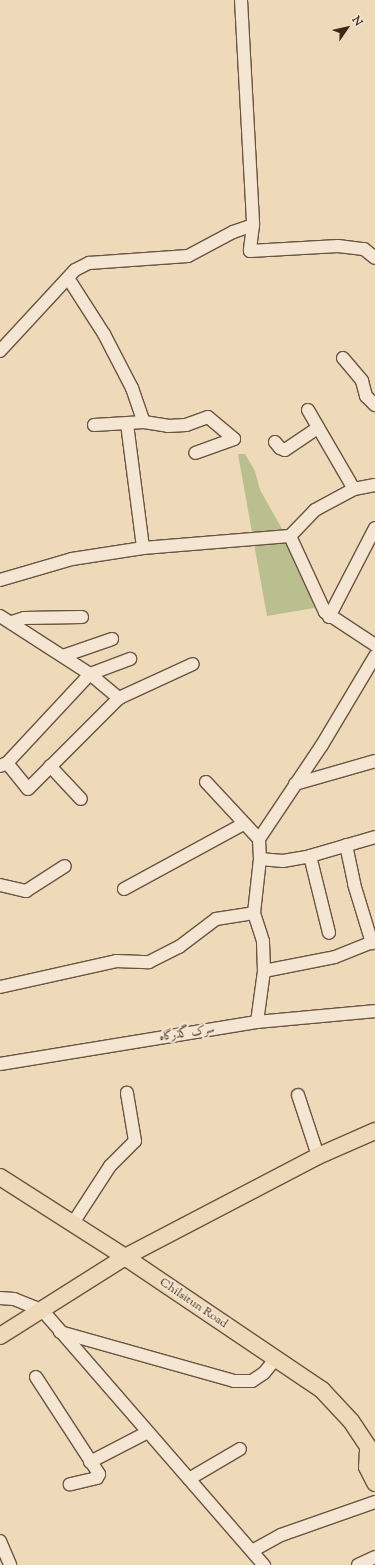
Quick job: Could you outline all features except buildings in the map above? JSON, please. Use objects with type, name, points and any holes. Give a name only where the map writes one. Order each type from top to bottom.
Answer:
[{"type":"main road","points":[[0,1336],[43,1311],[125,1257],[318,1156],[375,1132]]},
{"type":"main road","name":"Chilsitun Road","points":[[0,1177],[125,1257],[322,1390],[351,1421],[373,1452],[368,1467],[375,1483]]},
{"type":"street","points":[[241,0],[253,225],[250,251],[338,246],[364,249],[375,258]]},
{"type":"street","points":[[0,351],[75,270],[98,260],[188,256],[233,232],[253,225]]},
{"type":"street","points":[[68,278],[104,334],[132,388],[144,422]]},
{"type":"street","points":[[343,358],[362,381],[366,396],[375,405]]},
{"type":"street","points":[[308,410],[354,489]]},
{"type":"street","points":[[94,425],[144,422],[168,426],[186,425],[208,417],[234,440],[195,453]]},
{"type":"street","points":[[127,424],[143,548]]},
{"type":"street","points":[[275,442],[280,448],[285,450],[318,428]]},
{"type":"street","points":[[0,580],[72,559],[143,548],[290,536],[315,510],[354,489],[375,485]]},
{"type":"street","points":[[329,617],[375,528]]},
{"type":"street","points":[[290,536],[329,617],[375,645]]},
{"type":"street","points":[[0,616],[12,622],[90,674],[119,698]]},
{"type":"street","points":[[12,622],[24,618],[82,617]]},
{"type":"street","points":[[63,656],[112,639]]},
{"type":"street","points":[[257,1022],[264,971],[263,941],[254,913],[260,859],[259,840],[295,784],[322,746],[375,656]]},
{"type":"street","points":[[130,659],[90,674],[3,764],[28,788],[119,698],[193,664]]},
{"type":"street","points":[[295,784],[375,761]]},
{"type":"street","points":[[50,766],[81,799]]},
{"type":"street","points":[[206,782],[259,840]]},
{"type":"street","points":[[124,889],[243,824]]},
{"type":"street","points":[[260,859],[283,861],[310,856],[375,837]]},
{"type":"street","points":[[264,971],[335,957],[373,942],[354,884],[346,845]]},
{"type":"street","points":[[310,856],[329,933]]},
{"type":"street","points":[[0,885],[26,891],[65,866]]},
{"type":"street","points":[[0,987],[116,961],[149,962],[179,947],[216,919],[254,913]]},
{"type":"street","name":"سرک گذرگاه","points":[[0,1064],[257,1022],[375,1011]]},
{"type":"street","points":[[73,1223],[110,1166],[135,1141],[127,1093]]},
{"type":"street","points":[[298,1095],[318,1156]]},
{"type":"street","points":[[0,1298],[14,1299],[43,1311],[264,1565]]},
{"type":"street","points":[[60,1332],[234,1381],[252,1381],[264,1373],[276,1358]]},
{"type":"street","points":[[36,1378],[99,1476],[70,1484]]},
{"type":"street","points":[[90,1462],[148,1432]]},
{"type":"street","points":[[189,1479],[240,1449]]},
{"type":"street","points":[[252,1551],[281,1535],[375,1502]]},
{"type":"street","points":[[0,1541],[10,1565]]},
{"type":"street","points":[[358,1565],[375,1557]]},
{"type":"green space","points":[[238,454],[245,454],[255,471],[260,490],[289,541],[320,607],[267,616]]}]
